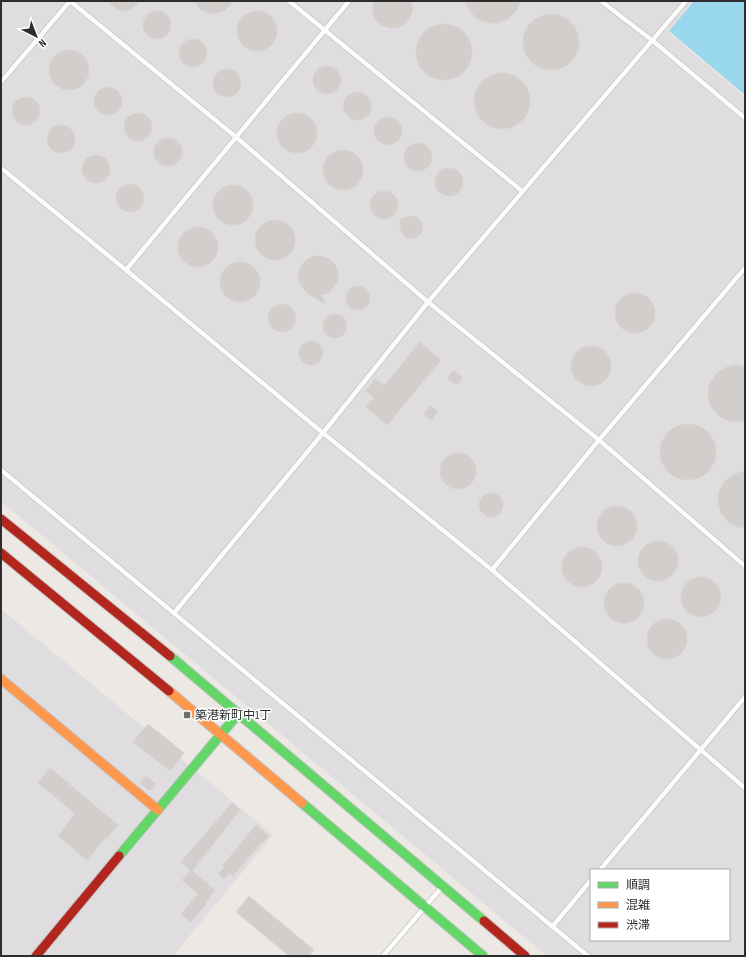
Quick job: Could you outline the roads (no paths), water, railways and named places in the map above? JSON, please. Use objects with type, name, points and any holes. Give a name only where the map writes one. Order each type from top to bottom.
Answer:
[{"type":"street","points":[[1,519],[146,636],[525,956]]},
{"type":"street","points":[[1,552],[221,734],[483,956]]},
{"type":"street","points":[[1,679],[158,810]]},
{"type":"street","points":[[36,956],[238,714]]},
{"type":"lane","points":[[1,82],[70,1],[236,138],[428,302],[599,440],[745,566]]},
{"type":"lane","points":[[289,1],[522,191]]},
{"type":"lane","points":[[126,270],[349,1]]},
{"type":"lane","points":[[601,1],[745,118]]},
{"type":"lane","points":[[174,613],[323,433],[428,302],[686,1]]},
{"type":"lane","points":[[1,168],[492,570],[745,788]]},
{"type":"lane","points":[[492,570],[599,440],[745,268]]},
{"type":"lane","points":[[1,470],[588,956]]},
{"type":"lane","points":[[601,869],[745,697]]},
{"type":"lane","points":[[552,926],[590,881]]},
{"type":"lane","points":[[384,956],[443,886]]},
{"type":"water","points":[[694,1],[745,1],[745,95],[669,31]]},
{"type":"place","name":"築港新町中1丁","points":[[187,715]]}]
